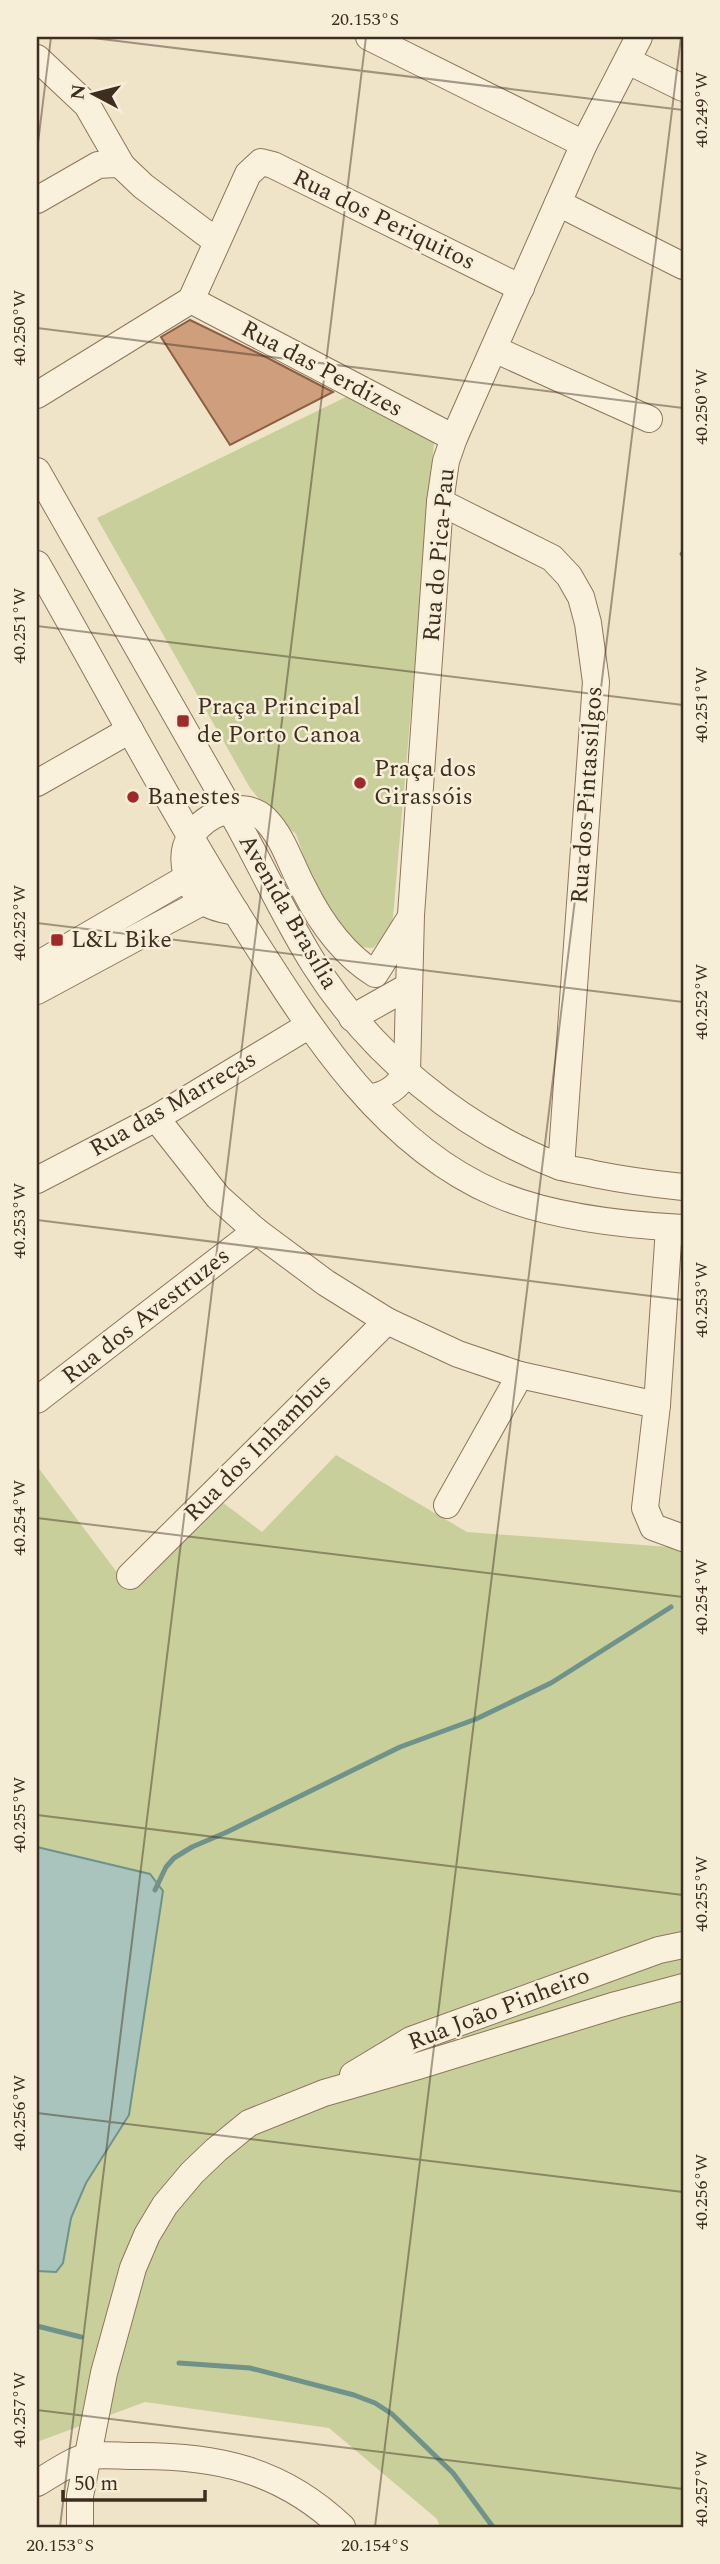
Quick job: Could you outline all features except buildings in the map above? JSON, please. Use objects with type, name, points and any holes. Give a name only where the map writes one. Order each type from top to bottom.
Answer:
[{"type":"street","points":[[369,37],[584,144]]},
{"type":"street","name":"Rua do Pica-Pau","points":[[407,1072],[405,992],[440,502],[446,461],[584,144],[639,37]]},
{"type":"street","points":[[37,58],[87,105],[110,166],[143,186],[216,241],[191,300],[37,395]]},
{"type":"street","points":[[628,61],[683,88]]},
{"type":"street","name":"Rua dos Periquitos","points":[[216,241],[248,174],[261,162],[273,165],[521,288]]},
{"type":"street","points":[[37,200],[110,166]]},
{"type":"street","points":[[558,203],[683,266]]},
{"type":"street","name":"Rua das Perdizes","points":[[191,300],[454,438]]},
{"type":"street","points":[[494,349],[649,419]]},
{"type":"street","name":"Avenida Brasília","points":[[37,471],[230,809],[284,913],[314,964],[352,1018],[407,1072],[463,1117],[492,1134],[561,1167],[630,1181],[683,1187]]},
{"type":"street","name":"Rua dos Pintassilgos","points":[[440,502],[552,558],[569,576],[581,597],[589,623],[596,682],[561,1167]]},
{"type":"street","name":"Avenida Brasília","points":[[37,564],[189,838],[308,1026],[368,1098],[442,1163],[496,1194],[567,1214],[676,1228]]},
{"type":"street","points":[[37,783],[130,730]]},
{"type":"street","points":[[236,912],[214,907],[204,901],[191,886],[185,858],[189,838],[208,820],[230,809],[252,811],[268,823],[281,842],[303,889],[344,950],[375,974],[405,992]]},
{"type":"street","points":[[37,965],[188,877]]},
{"type":"street","points":[[37,991],[204,901]]},
{"type":"street","points":[[375,974],[411,915]]},
{"type":"street","points":[[352,1018],[405,992]]},
{"type":"street","name":"Rua das Marrecas","points":[[37,1180],[156,1118],[308,1026]]},
{"type":"street","points":[[368,1098],[378,1097],[395,1089],[407,1072]]},
{"type":"street","points":[[156,1118],[218,1196],[256,1231],[326,1283],[387,1321],[458,1354],[520,1375],[657,1405]]},
{"type":"street","points":[[676,1228],[645,1508],[653,1527],[683,1538]]},
{"type":"street","name":"Rua dos Avestruzes","points":[[37,1400],[256,1231]]},
{"type":"street","name":"Rua dos Inhambus","points":[[130,1576],[387,1321]]},
{"type":"street","points":[[447,1505],[520,1375]]},
{"type":"street","name":"Rua João Pinheiro","points":[[324,2093],[411,2040],[659,1950],[683,1945]]},
{"type":"street","name":"Rua João Pinheiro","points":[[80,2527],[80,2496],[119,2311],[147,2235],[165,2205],[192,2173],[249,2123],[324,2093],[683,1987]]},
{"type":"street","points":[[37,2483],[88,2456],[153,2456],[204,2460],[254,2470],[326,2512],[342,2527]]},
{"type":"green space","points":[[348,396],[434,442],[392,929],[373,948],[359,947],[344,938],[316,892],[296,834],[273,816],[250,788],[97,518]]},
{"type":"green space","points":[[336,1455],[467,1532],[683,1548],[683,2527],[440,2527],[437,2519],[329,2428],[145,2402],[37,2442],[37,2271],[56,2272],[63,2263],[71,2218],[86,2183],[129,2115],[150,1874],[37,1847],[37,1466],[128,1587],[218,1499],[262,1532]]},
{"type":"water","points":[[37,1847],[150,1874],[163,1891],[129,2115],[86,2183],[71,2218],[63,2263],[56,2272],[37,2271]]},
{"type":"waterway","points":[[155,1890],[166,1867],[174,1858],[192,1847],[400,1747],[476,1719],[551,1683],[671,1607]]},
{"type":"waterway","points":[[37,2326],[81,2337]]},
{"type":"waterway","points":[[179,2363],[250,2368],[375,2403],[392,2414],[453,2473],[493,2527]]},
{"type":"place","name":"Praça Principal de Porto Canoa","points":[[183,721]]},
{"type":"place","name":"Praça dos Girassóis","points":[[360,783]]},
{"type":"place","name":"Banestes","points":[[133,797]]},
{"type":"place","name":"L&L Bike","points":[[57,940]]}]
